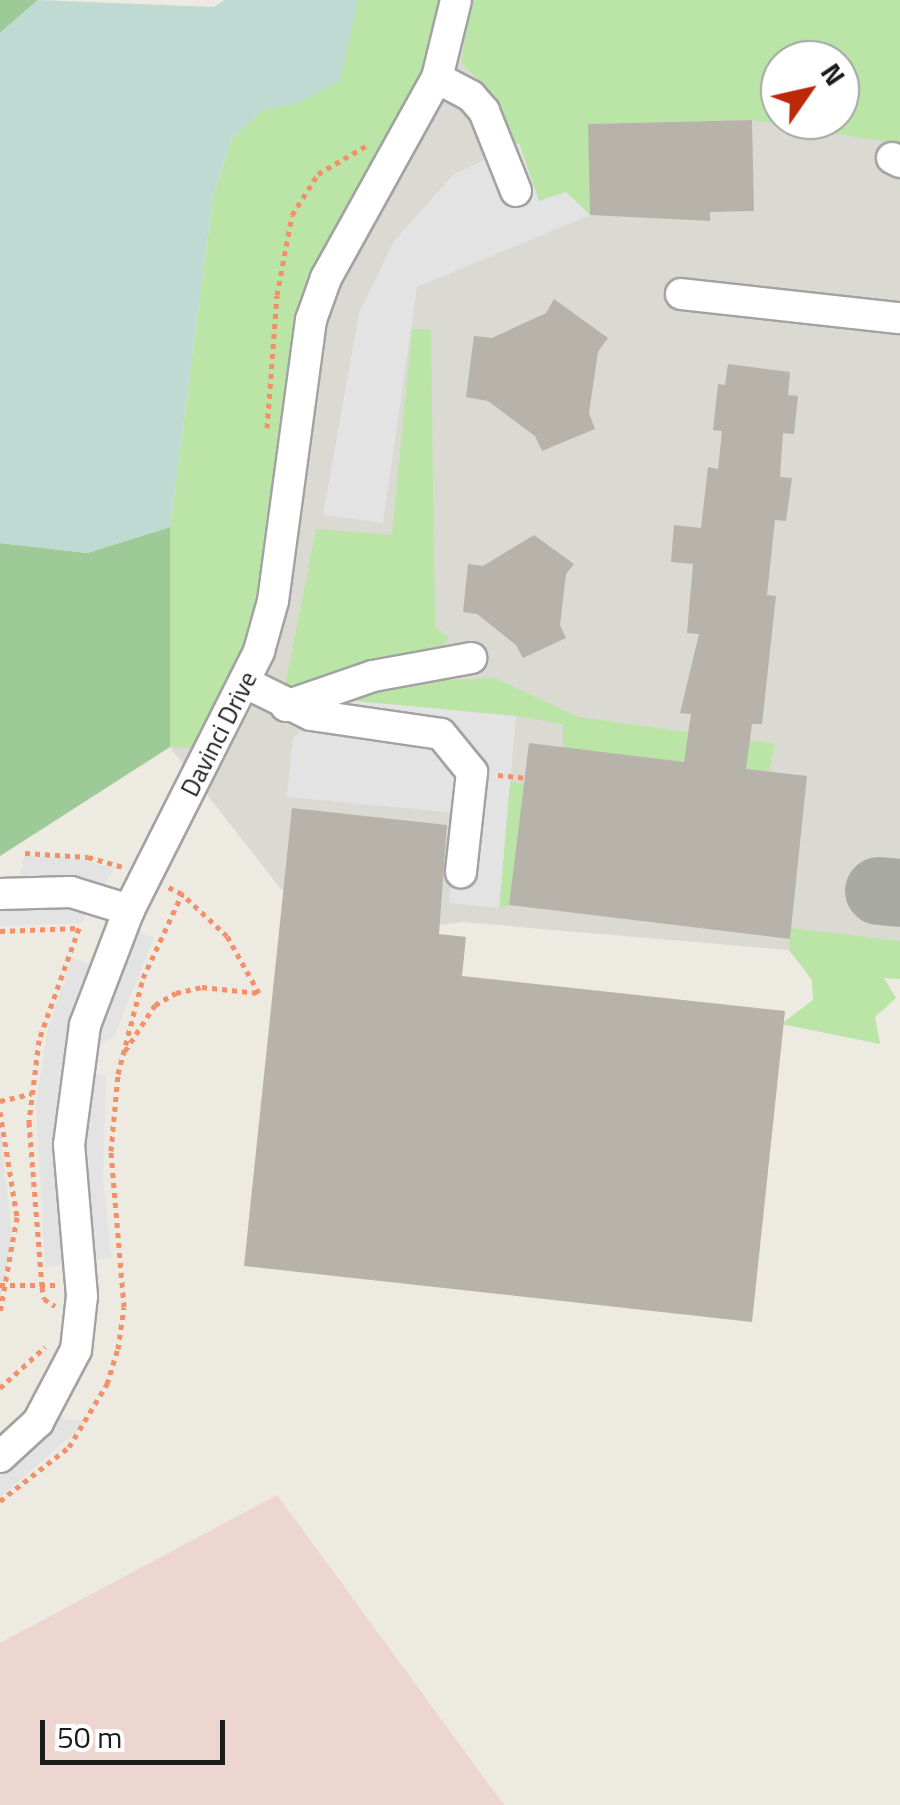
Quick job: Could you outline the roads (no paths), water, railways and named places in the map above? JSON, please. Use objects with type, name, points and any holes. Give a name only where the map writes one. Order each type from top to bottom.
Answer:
[{"type":"street","name":"Davinci Drive","points":[[0,1456],[38,1422],[76,1350],[82,1296],[70,1185],[70,1101],[84,1025],[129,910],[246,684],[273,602],[311,320],[326,278],[437,78],[456,0]]},
{"type":"street","points":[[437,78],[471,96],[484,112],[516,191]]},
{"type":"street","points":[[681,294],[900,318]]},
{"type":"street","points":[[286,706],[373,676],[471,658]]},
{"type":"street","points":[[246,684],[286,706],[441,734],[472,772],[460,872]]},
{"type":"street","points":[[0,894],[71,892],[129,910]]}]
